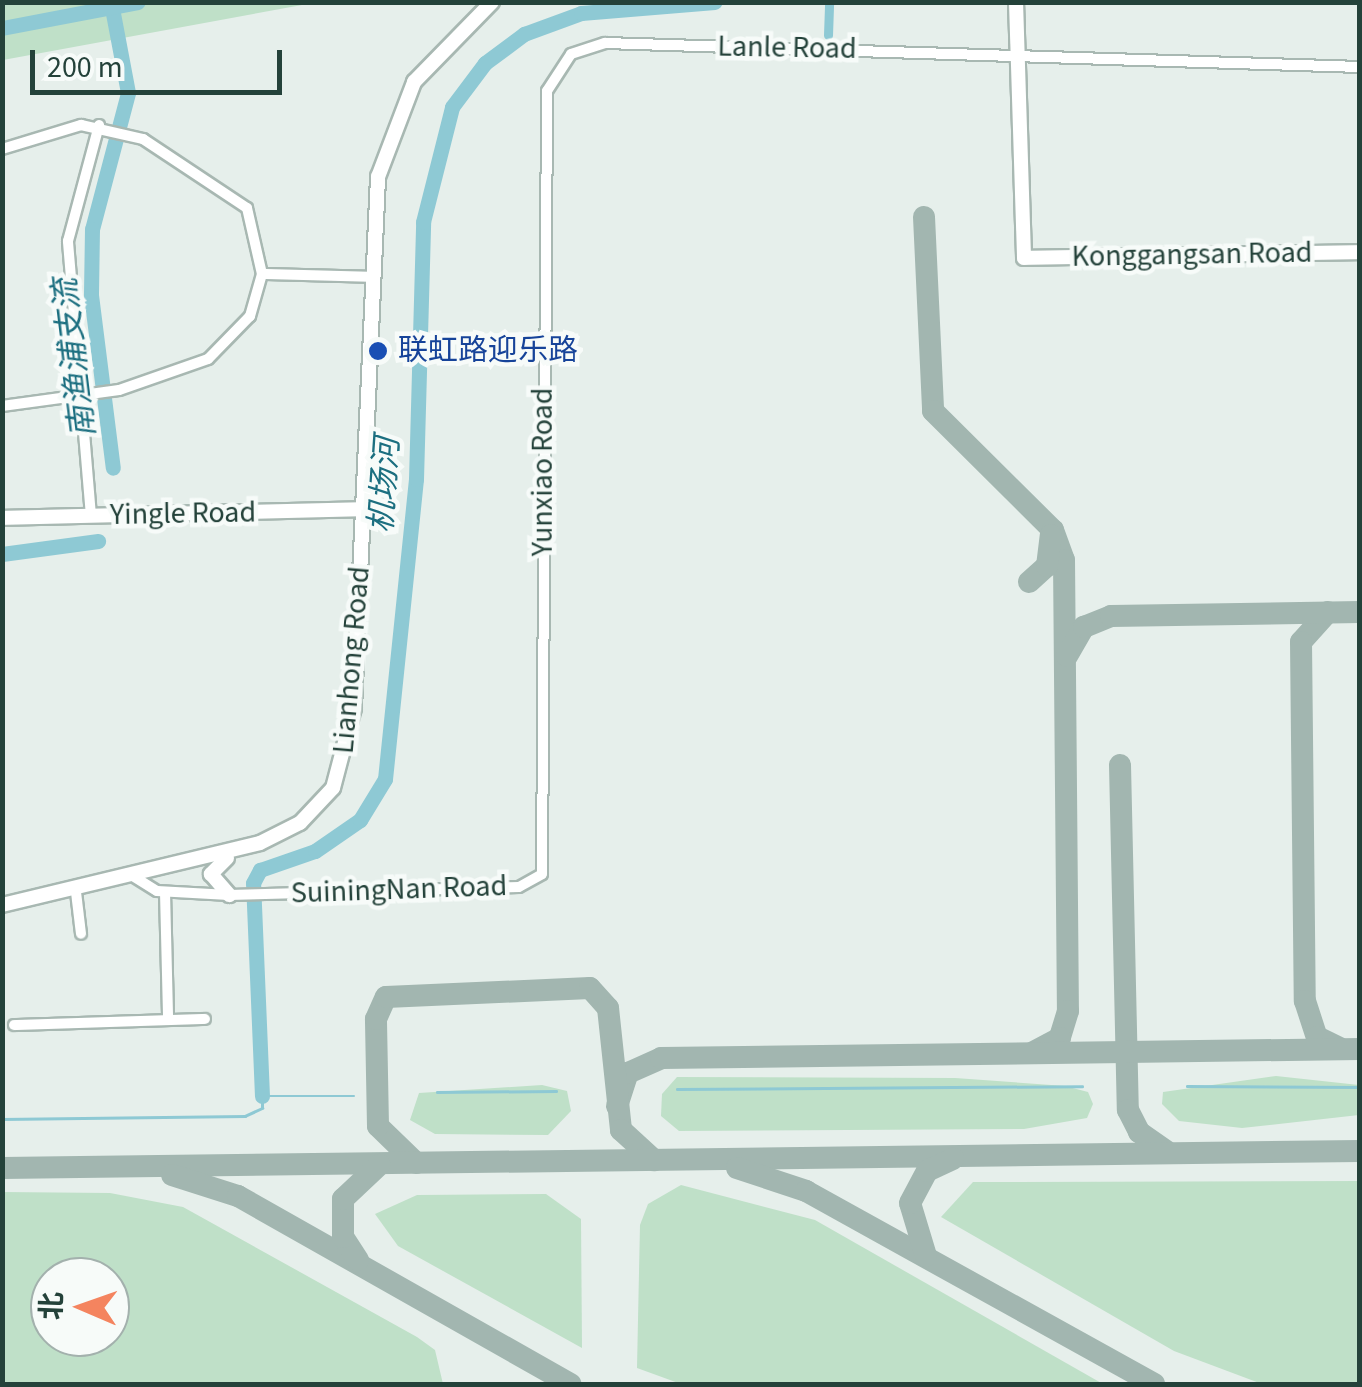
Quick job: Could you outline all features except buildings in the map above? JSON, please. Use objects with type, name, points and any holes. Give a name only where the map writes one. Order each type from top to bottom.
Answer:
[{"type":"main road","points":[[456,25],[476,2]]},
{"type":"main road","points":[[456,25],[492,2]]},
{"type":"main road","points":[[1016,2],[1016,54]]},
{"type":"main road","name":"Lianhong Road","points":[[129,874],[260,843],[309,815],[344,766],[378,176],[392,126],[426,62],[456,25]]},
{"type":"main road","name":"Lianhong Road","points":[[129,874],[278,827],[325,784],[345,708],[359,509],[370,175],[394,98],[456,25]]},
{"type":"main road","name":"Konggangsan Road","points":[[1016,54],[1024,258],[1360,252]]},
{"type":"main road","name":"Yingle Road","points":[[2,518],[359,509]]},
{"type":"main road","points":[[229,895],[212,884],[214,866],[260,843]]},
{"type":"main road","points":[[2,906],[76,892],[129,874]]},
{"type":"main road","points":[[2,896],[129,874]]},
{"type":"street","name":"Lanle Road","points":[[562,60],[605,44],[1360,67]]},
{"type":"street","name":"Yunxiao Road","points":[[532,883],[546,859],[548,91],[562,60]]},
{"type":"street","points":[[90,516],[88,395],[68,241],[102,127]]},
{"type":"street","points":[[2,148],[102,127],[132,135],[222,184],[247,208],[262,274],[232,341],[118,390],[2,406]]},
{"type":"street","points":[[262,274],[373,277]]},
{"type":"street","points":[[129,874],[165,892],[229,895]]},
{"type":"street","name":"SuiningNan Road","points":[[229,895],[532,883]]},
{"type":"street","points":[[76,892],[81,934]]},
{"type":"street","points":[[165,892],[168,1019]]},
{"type":"street","points":[[14,1025],[205,1019]]},
{"type":"green space","points":[[3,2],[313,2],[313,3],[3,60]]},
{"type":"green space","points":[[1276,1076],[1359,1085],[1359,1115],[1242,1128],[1179,1121],[1162,1104],[1163,1092]]},
{"type":"green space","points":[[677,1077],[955,1078],[1065,1086],[1088,1092],[1093,1104],[1087,1118],[1024,1129],[679,1131],[661,1116],[662,1094]]},
{"type":"green space","points":[[542,1085],[567,1091],[571,1111],[548,1135],[435,1134],[410,1120],[419,1093]]},
{"type":"green space","points":[[1359,1181],[1359,1384],[1262,1384],[1174,1351],[941,1217],[973,1182]]},
{"type":"green space","points":[[681,1185],[815,1220],[1103,1384],[681,1384],[637,1368],[640,1225],[648,1204]]},
{"type":"green space","points":[[2,1192],[110,1193],[183,1207],[417,1337],[435,1350],[443,1384],[3,1384]]},
{"type":"green space","points":[[546,1194],[581,1219],[582,1348],[398,1246],[375,1214],[417,1195]]},
{"type":"waterway","points":[[2,28],[138,2]]},
{"type":"waterway","name":"机场河","points":[[262,1096],[253,883],[260,870],[315,851],[360,820],[385,779],[416,479],[423,222],[452,107],[485,63],[524,34],[581,13],[715,2]]},
{"type":"waterway","points":[[828,35],[829,2]]},
{"type":"waterway","name":"南渔浦支流","points":[[112,8],[128,93],[92,229],[91,295],[113,468]]},
{"type":"waterway","points":[[2,554],[98,541]]},
{"type":"waterway","points":[[677,1089],[1082,1086]]},
{"type":"waterway","points":[[1187,1086],[1360,1087]]},
{"type":"waterway","points":[[437,1092],[556,1091]]},
{"type":"waterway","points":[[2,1119],[245,1116],[262,1108],[262,1096],[354,1096]]},
{"type":"taxiway","points":[[924,217],[933,411],[1053,530],[1064,560],[1068,1011],[1060,1038],[1032,1053]]},
{"type":"taxiway","points":[[1029,582],[1047,566],[1051,535]]},
{"type":"taxiway","points":[[1328,612],[1301,642],[1305,1001],[1317,1037],[1340,1048]]},
{"type":"taxiway","points":[[1067,656],[1084,627],[1111,616],[1360,612]]},
{"type":"taxiway","points":[[1120,765],[1128,1110],[1139,1132],[1168,1152]]},
{"type":"taxiway","points":[[416,1163],[378,1126],[376,1019],[386,997],[590,988],[608,1008],[621,1130],[654,1160]]},
{"type":"taxiway","points":[[617,1106],[628,1073],[661,1058],[1360,1049]]},
{"type":"taxiway","points":[[2,1168],[1360,1151]]},
{"type":"taxiway","points":[[926,1256],[910,1203],[927,1171],[953,1159]]},
{"type":"taxiway","points":[[358,1260],[343,1237],[343,1199],[379,1165]]},
{"type":"taxiway","points":[[737,1168],[806,1191],[1154,1384]]},
{"type":"taxiway","points":[[172,1175],[238,1196],[570,1384]]},
{"type":"place","name":"联虹路迎乐路","points":[[378,351]]}]
